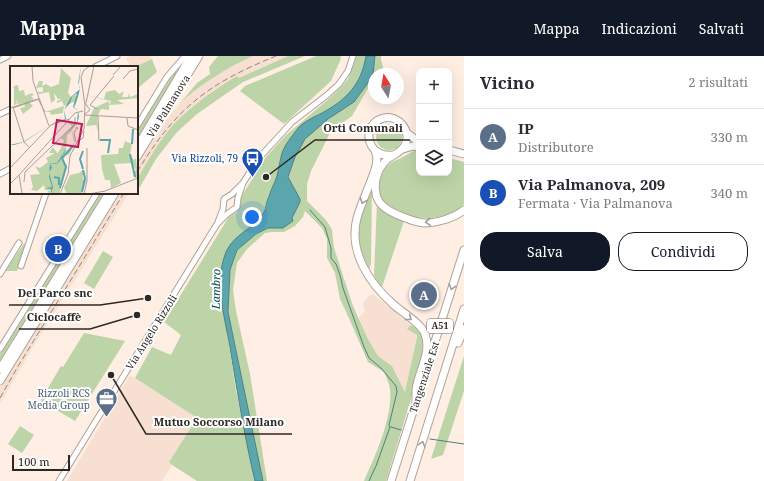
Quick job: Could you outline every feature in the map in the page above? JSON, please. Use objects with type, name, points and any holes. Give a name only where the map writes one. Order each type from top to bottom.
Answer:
[{"type":"highway","name":"Via Palmanova","points":[[138,145],[191,56]]},
{"type":"highway","name":"Via Palmanova","points":[[138,155],[199,56]]},
{"type":"highway","points":[[192,68],[202,56]]},
{"type":"highway","points":[[403,149],[407,141],[407,133],[405,127],[398,120],[388,118],[379,120],[372,126],[369,133],[370,142],[375,150],[377,158],[376,166],[356,221],[355,231],[356,245],[362,266],[378,289],[395,306],[420,326],[424,332],[426,349],[416,389],[416,402]]},
{"type":"highway","points":[[407,133],[416,140]]},
{"type":"highway","points":[[416,146],[403,149],[393,155],[382,166],[376,180],[376,194],[379,202],[384,208],[424,223],[450,218],[464,210]]},
{"type":"highway","points":[[375,150],[382,155],[393,155]]},
{"type":"highway","points":[[452,151],[464,154]]},
{"type":"highway","points":[[452,155],[464,158]]},
{"type":"highway","points":[[0,369],[108,194]]},
{"type":"highway","points":[[0,381],[114,194]]},
{"type":"highway","name":"Tangenziale Est","points":[[391,481],[464,250]]},
{"type":"highway","name":"Tangenziale Est","points":[[410,481],[464,309]]},
{"type":"highway","points":[[448,358],[455,351],[464,329]]},
{"type":"street","points":[[0,60],[8,56]]},
{"type":"street","points":[[97,66],[117,56]]},
{"type":"street","name":"Via Palmanova","points":[[138,124],[167,77],[185,56]]},
{"type":"street","name":"Via Angelo Rizzoli","points":[[218,224],[237,207],[238,198],[243,183],[261,156],[282,131],[329,94],[340,83],[348,71],[353,56]]},
{"type":"street","points":[[0,114],[10,109]]},
{"type":"street","points":[[0,174],[10,169]]},
{"type":"street","name":"Via Angelo Rizzoli","points":[[60,481],[218,224],[223,210],[224,200],[243,183]]},
{"type":"street","points":[[21,266],[46,194]]},
{"type":"street","points":[[0,349],[96,194]]},
{"type":"street","points":[[228,196],[234,196],[238,201]]},
{"type":"street","points":[[223,205],[226,209],[233,210]]},
{"type":"street","points":[[0,274],[19,243]]},
{"type":"shaded area","points":[[130,56],[150,56],[152,59],[137,66],[130,66],[126,58]]},
{"type":"shaded area","points":[[253,56],[288,56],[238,78],[238,76],[197,103],[184,114],[164,137],[138,177],[138,162],[159,129],[181,102],[222,71]]},
{"type":"shaded area","points":[[118,194],[128,194],[33,347],[0,404],[0,388]]},
{"type":"shaded area","points":[[373,294],[411,325],[408,329],[417,335],[406,393],[392,366],[378,356],[368,339],[359,318],[365,311],[363,303]]},
{"type":"shaded area","points":[[130,375],[197,418],[169,462],[172,465],[162,481],[67,481]]},
{"type":"green space","points":[[218,56],[253,56],[215,76],[181,102],[197,83],[210,74],[209,67]]},
{"type":"green space","points":[[288,56],[305,56],[243,82],[197,114],[177,132],[156,159],[140,187],[138,186],[138,177],[158,144],[173,125],[212,92],[237,76],[239,78]]},
{"type":"green space","points":[[316,56],[341,56],[331,81],[284,124],[240,91],[245,86]]},
{"type":"green space","points":[[355,56],[366,56],[364,67],[352,92],[330,108],[301,125],[283,151],[277,178],[268,196],[263,214],[229,246],[224,259],[221,290],[236,391],[255,481],[197,481],[169,462],[197,418],[135,378],[152,347],[171,355],[181,335],[164,322],[229,217],[240,209],[241,197],[266,157],[285,136],[343,85],[348,79]]},
{"type":"green space","points":[[375,56],[381,56],[383,68],[373,68]]},
{"type":"green space","points":[[152,59],[157,72],[138,88],[138,66]]},
{"type":"green space","points":[[175,71],[179,72],[138,138],[138,129]]},
{"type":"green space","points":[[368,83],[368,88],[352,116],[331,131],[311,171],[307,184],[307,201],[330,226],[332,230],[334,248],[353,306],[368,339],[378,356],[392,366],[405,392],[417,337],[417,335],[407,329],[411,325],[420,331],[423,337],[422,363],[386,481],[364,481],[378,448],[389,412],[390,389],[384,372],[368,362],[340,299],[335,273],[327,258],[327,239],[322,228],[305,211],[303,217],[295,226],[284,232],[265,233],[247,249],[237,263],[233,290],[236,311],[250,374],[267,481],[263,481],[228,312],[230,270],[237,250],[256,234],[268,228],[283,228],[293,221],[292,218],[300,199],[288,177],[296,155],[314,130],[326,120],[351,104],[358,98]]},
{"type":"green space","points":[[389,124],[398,128],[402,137],[398,146],[389,150],[380,146],[376,137],[380,128]]},
{"type":"green space","points":[[416,150],[416,176],[452,176],[452,159],[464,162],[464,204],[454,212],[433,218],[426,218],[409,215],[387,204],[380,195],[380,181],[385,169],[393,162]]},
{"type":"green space","points":[[372,185],[371,264],[369,269],[360,246],[359,227]]},
{"type":"green space","points":[[98,194],[103,194],[0,362],[0,354]]},
{"type":"green space","points":[[377,203],[404,221],[381,290],[374,275]]},
{"type":"green space","points":[[25,243],[26,245],[17,271],[5,271],[23,245]]},
{"type":"green space","points":[[103,251],[113,257],[94,289],[84,283]]},
{"type":"green space","points":[[84,333],[125,341],[75,421],[41,400],[61,366],[63,367]]},
{"type":"green space","points":[[464,356],[464,391],[443,455],[431,459]]},
{"type":"green space","points":[[20,426],[34,435],[22,453],[8,444]]},
{"type":"water","points":[[366,56],[375,56],[374,68],[368,68],[368,83],[354,102],[328,119],[305,139],[295,157],[288,177],[300,199],[300,202],[292,218],[293,221],[283,228],[268,228],[256,234],[237,250],[230,270],[228,312],[263,481],[255,481],[222,302],[222,264],[226,252],[234,240],[262,216],[277,176],[282,153],[289,140],[301,125],[331,108],[346,96],[352,90],[361,75]]},
{"type":"waterway","points":[[310,210],[325,227],[331,248],[331,258],[336,264],[343,288],[369,358],[381,368],[396,386],[397,392],[389,425],[390,427],[369,481]]},
{"type":"waterway","points":[[391,427],[401,430]]},
{"type":"waterway","points":[[430,439],[464,444]]},
{"type":"railway","points":[[138,170],[165,131],[195,100],[231,77],[276,56]]},
{"type":"railway","points":[[0,398],[123,194]]},
{"type":"place","name":"Orti Comunali","points":[[266,177]]},
{"type":"place","name":"Via Rizzoli, 79","points":[[253,178]]},
{"type":"place","name":"Via Palmanova, 209","points":[[58,249]]},
{"type":"place","name":"IP","points":[[424,295]]},
{"type":"place","name":"Del Parco snc","points":[[148,298]]},
{"type":"place","name":"Ciclocaffè","points":[[137,315]]},
{"type":"place","name":"Mutuo Soccorso Milano","points":[[111,375]]},
{"type":"place","name":"Rizzoli RCS Media Group","points":[[106,418]]},
{"type":"water label","name":"Lambro","points":[[216,289]]}]
